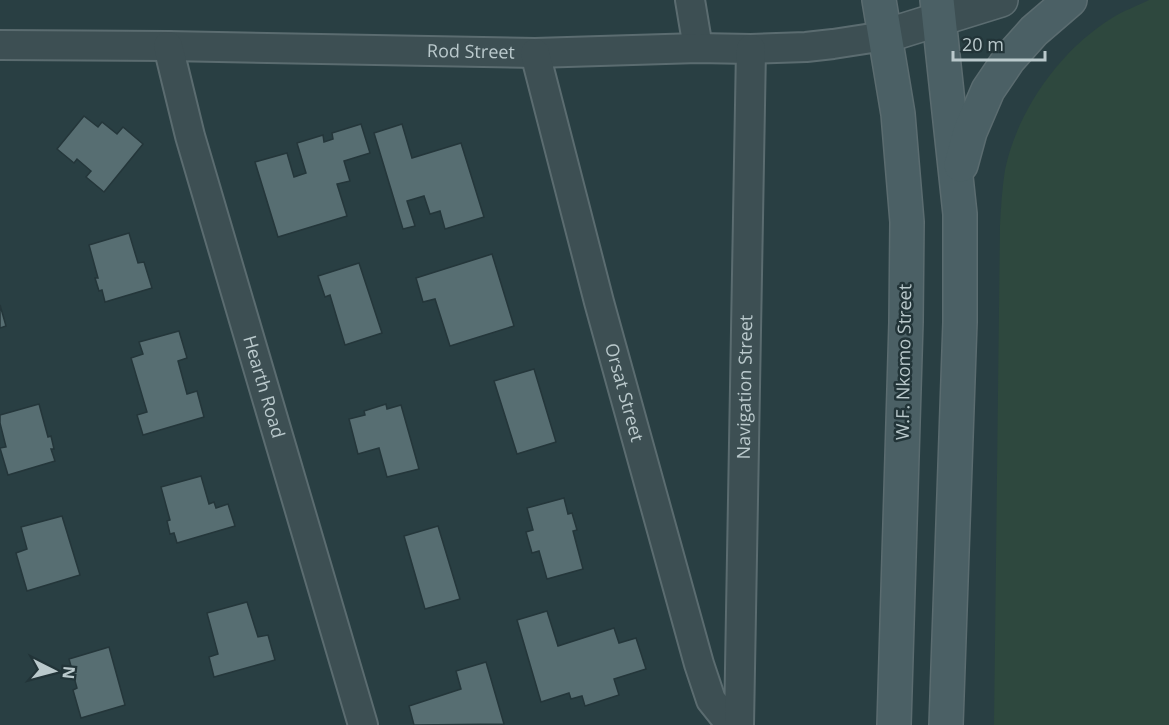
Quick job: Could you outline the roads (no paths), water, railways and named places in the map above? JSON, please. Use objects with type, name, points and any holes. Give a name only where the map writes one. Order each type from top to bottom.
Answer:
[{"type":"main road","name":"W.F. Nkomo Street","points":[[879,0],[898,114],[907,222],[894,725]]},
{"type":"main road","points":[[957,181],[970,132],[988,90],[1009,59],[1034,31],[1070,0]]},
{"type":"main road","points":[[938,9],[960,214],[960,322],[946,725]]},
{"type":"street","points":[[690,0],[698,48]]},
{"type":"street","name":"Rod Street","points":[[0,45],[535,53],[806,47],[885,36],[938,9],[1001,0]]},
{"type":"street","name":"Hearth Road","points":[[168,46],[190,136],[363,725]]},
{"type":"street","name":"Navigation Street","points":[[739,725],[751,49]]},
{"type":"street","name":"Orsat Street","points":[[535,53],[599,302],[699,664],[711,700],[731,725]]}]
